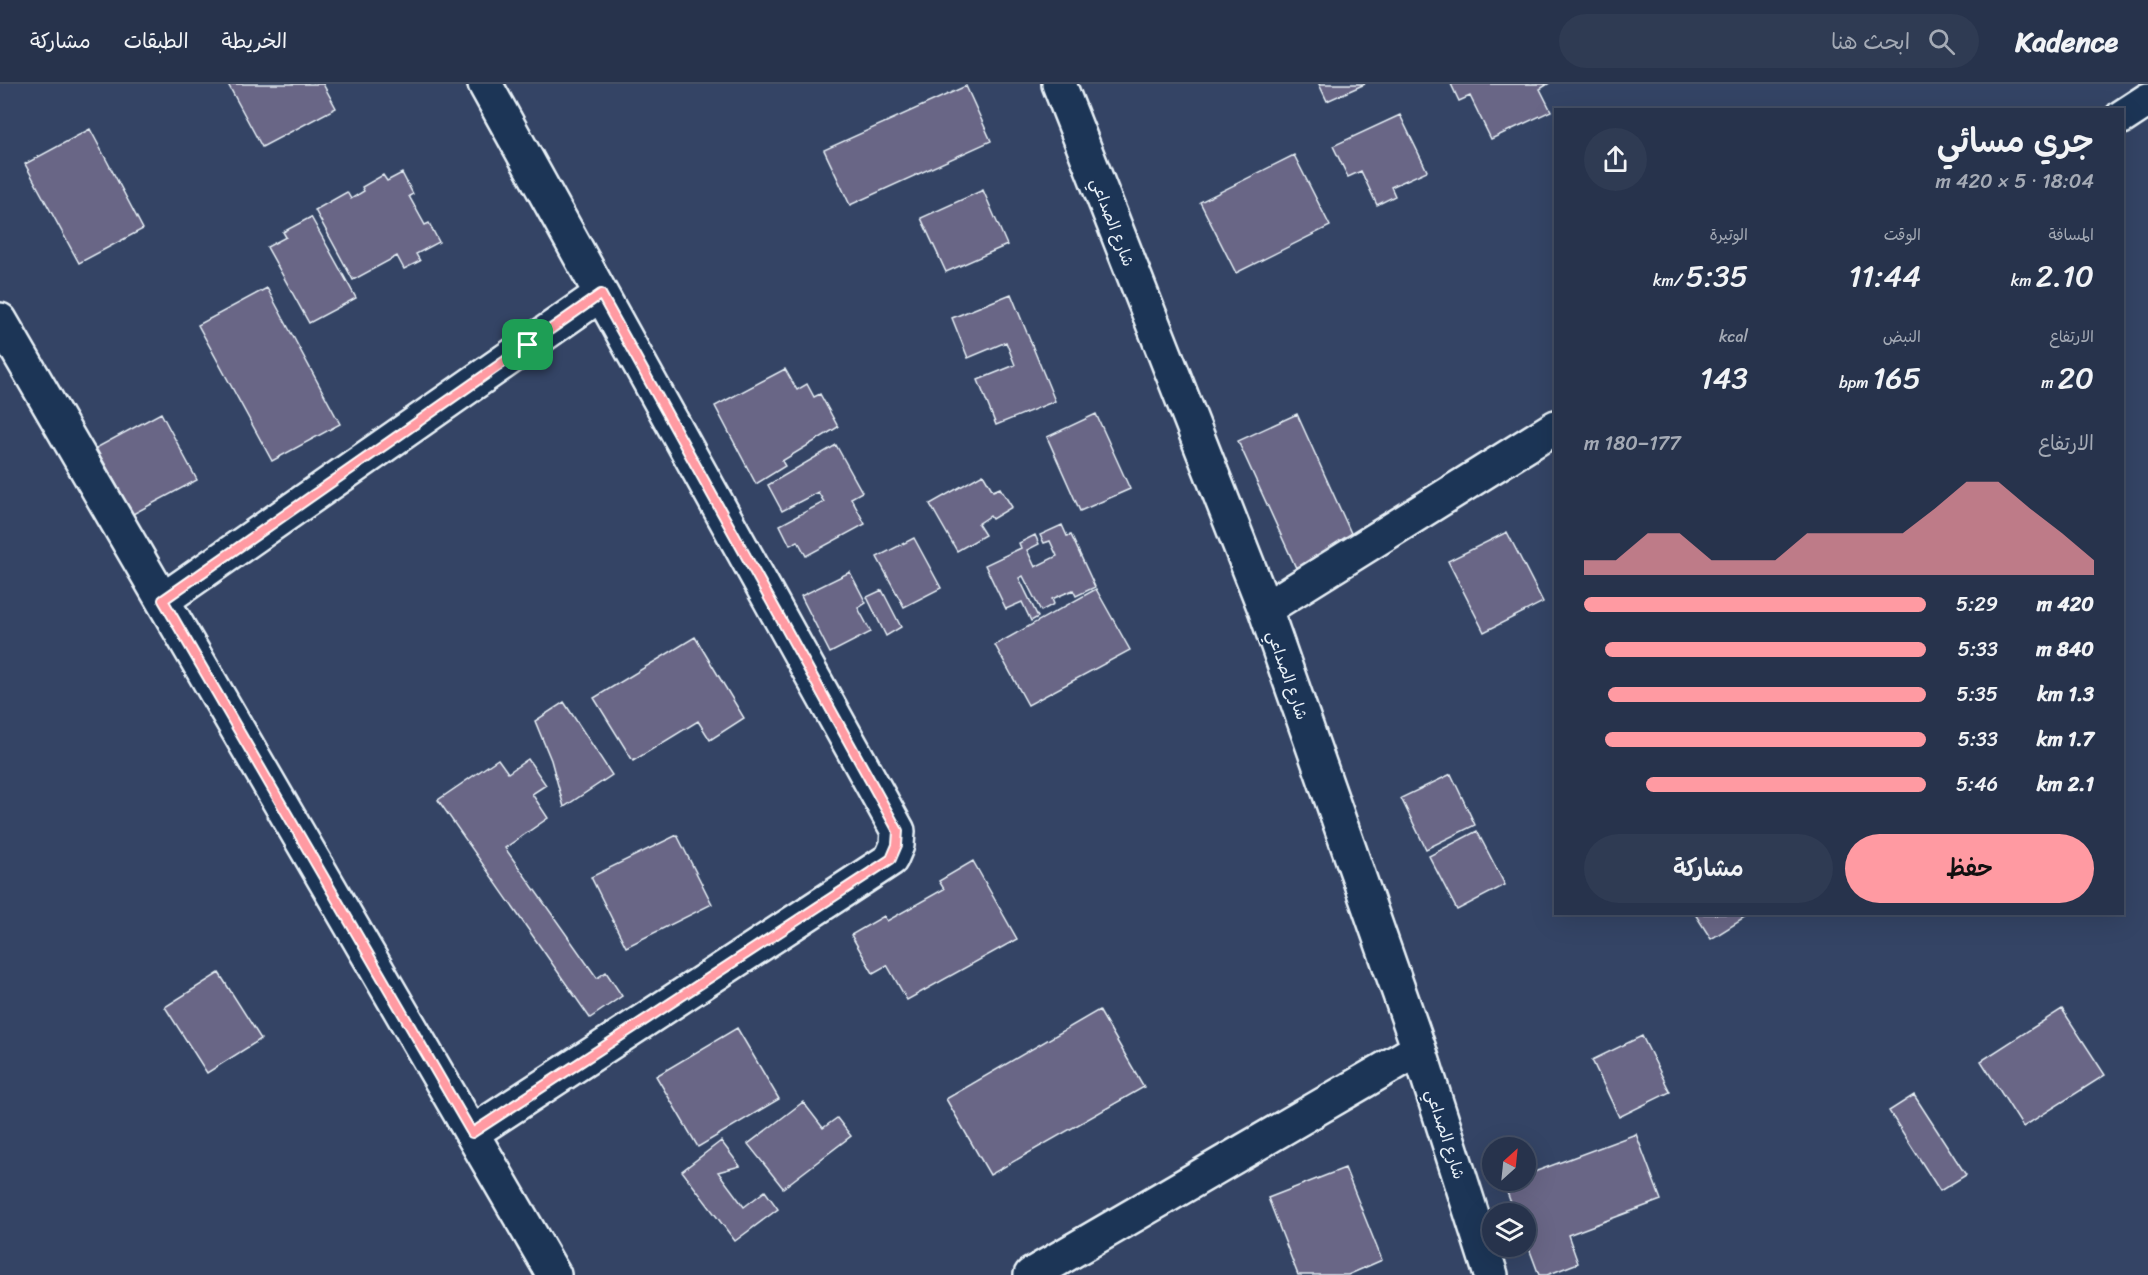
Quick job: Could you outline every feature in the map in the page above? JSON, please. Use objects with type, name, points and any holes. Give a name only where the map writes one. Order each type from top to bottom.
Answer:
[{"type":"street","points":[[472,1133],[891,859],[897,845],[898,831],[485,84]]},
{"type":"street","name":"شارع الصداعي","points":[[1059,84],[1264,609],[1419,1049],[1491,1275]]},
{"type":"street","points":[[2124,116],[2148,100]]},
{"type":"street","points":[[163,600],[601,294]]},
{"type":"street","points":[[0,320],[554,1275]]},
{"type":"street","points":[[1264,609],[1554,428]]},
{"type":"street","points":[[1030,1275],[1419,1049]]},
{"type":"building","points":[[228,84],[323,84],[336,108],[262,147]]},
{"type":"building","points":[[1319,84],[1365,84],[1327,101]]},
{"type":"building","points":[[1451,84],[1548,84],[1540,89],[1551,111],[1491,139],[1470,96],[1459,101]]},
{"type":"building","points":[[966,86],[991,141],[850,205],[824,150]]},
{"type":"building","points":[[1400,115],[1427,171],[1391,187],[1395,196],[1377,205],[1361,171],[1348,177],[1333,146]]},
{"type":"building","points":[[90,129],[143,229],[79,263],[25,164]]},
{"type":"building","points":[[1294,155],[1330,226],[1236,273],[1200,202]]},
{"type":"building","points":[[402,173],[413,194],[409,196],[425,225],[429,223],[439,242],[416,254],[420,261],[404,269],[397,256],[353,280],[315,210],[347,192],[351,199],[364,191],[362,187],[383,175],[387,181]]},
{"type":"building","points":[[983,190],[1007,245],[946,272],[921,218]]},
{"type":"building","points":[[311,217],[356,298],[309,323],[267,247],[286,237],[283,232]]},
{"type":"building","points":[[267,288],[340,424],[272,461],[198,325]]},
{"type":"building","points":[[1011,294],[1055,401],[996,425],[978,380],[1015,365],[1006,342],[968,358],[952,318]]},
{"type":"building","points":[[785,369],[797,390],[807,384],[814,397],[820,394],[838,427],[782,461],[785,466],[756,484],[715,406]]},
{"type":"building","points":[[161,413],[197,480],[133,514],[96,448]]},
{"type":"building","points":[[1096,414],[1130,489],[1080,511],[1047,437]]},
{"type":"building","points":[[1297,414],[1355,542],[1296,568],[1238,441]]},
{"type":"building","points":[[836,445],[862,492],[851,498],[865,524],[806,556],[798,541],[790,545],[780,525],[824,502],[818,492],[782,511],[768,485]]},
{"type":"building","points":[[983,474],[993,491],[1000,488],[1012,507],[978,524],[985,535],[957,551],[930,504]]},
{"type":"building","points":[[1062,525],[1067,536],[1071,535],[1095,587],[1076,596],[1073,590],[1052,599],[1054,604],[1041,611],[1023,576],[1019,578],[1038,617],[1031,621],[1022,602],[1006,609],[985,565],[1021,548],[1019,543],[1035,535],[1039,544],[1027,550],[1035,567],[1057,556],[1050,541],[1044,543],[1040,535]]},
{"type":"building","points":[[1507,532],[1543,602],[1484,632],[1448,561]]},
{"type":"building","points":[[914,538],[941,588],[904,607],[877,557]]},
{"type":"building","points":[[850,572],[866,603],[858,608],[871,632],[830,653],[801,596]]},
{"type":"building","points":[[1096,589],[1130,650],[1028,705],[995,645]]},
{"type":"building","points":[[882,590],[901,627],[886,636],[867,597]]},
{"type":"building","points":[[695,637],[744,718],[710,740],[698,721],[633,761],[594,698]]},
{"type":"building","points":[[564,702],[612,775],[564,807],[551,760],[535,721]]},
{"type":"building","points":[[498,759],[508,773],[528,759],[546,785],[532,794],[548,818],[505,848],[597,978],[606,972],[622,996],[590,1018],[438,800]]},
{"type":"building","points":[[1451,774],[1475,825],[1426,849],[1401,798]]},
{"type":"building","points":[[1477,831],[1505,885],[1457,910],[1429,856]]},
{"type":"building","points":[[677,835],[712,904],[626,947],[591,877]]},
{"type":"building","points":[[973,861],[1017,939],[907,1000],[887,965],[873,973],[851,935],[884,916],[887,921],[944,889],[939,881]]},
{"type":"building","points":[[1696,915],[1749,915],[1711,939]]},
{"type":"building","points":[[219,973],[261,1039],[207,1073],[165,1007]]},
{"type":"building","points":[[2062,1009],[2105,1075],[2023,1127],[1981,1061]]},
{"type":"building","points":[[1099,1010],[1144,1087],[990,1175],[946,1099]]},
{"type":"building","points":[[737,1028],[779,1099],[698,1147],[656,1076]]},
{"type":"building","points":[[1642,1036],[1670,1092],[1619,1117],[1592,1060]]},
{"type":"building","points":[[1914,1095],[1966,1175],[1940,1191],[1889,1111]]},
{"type":"building","points":[[803,1102],[823,1128],[837,1118],[851,1136],[783,1188],[748,1144]]},
{"type":"building","points":[[1636,1134],[1661,1200],[1568,1235],[1578,1263],[1547,1275],[1539,1275],[1532,1257],[1536,1257],[1536,1203],[1511,1203],[1507,1191],[1536,1191],[1536,1171]]},
{"type":"building","points":[[721,1141],[740,1166],[718,1172],[744,1207],[765,1191],[778,1209],[735,1241],[682,1171]]},
{"type":"building","points":[[1345,1168],[1382,1260],[1348,1275],[1298,1275],[1268,1198]]},
{"type":"route","points":[[601,294],[898,831],[897,845],[891,859],[472,1133],[163,600],[528,345],[601,294]]}]
